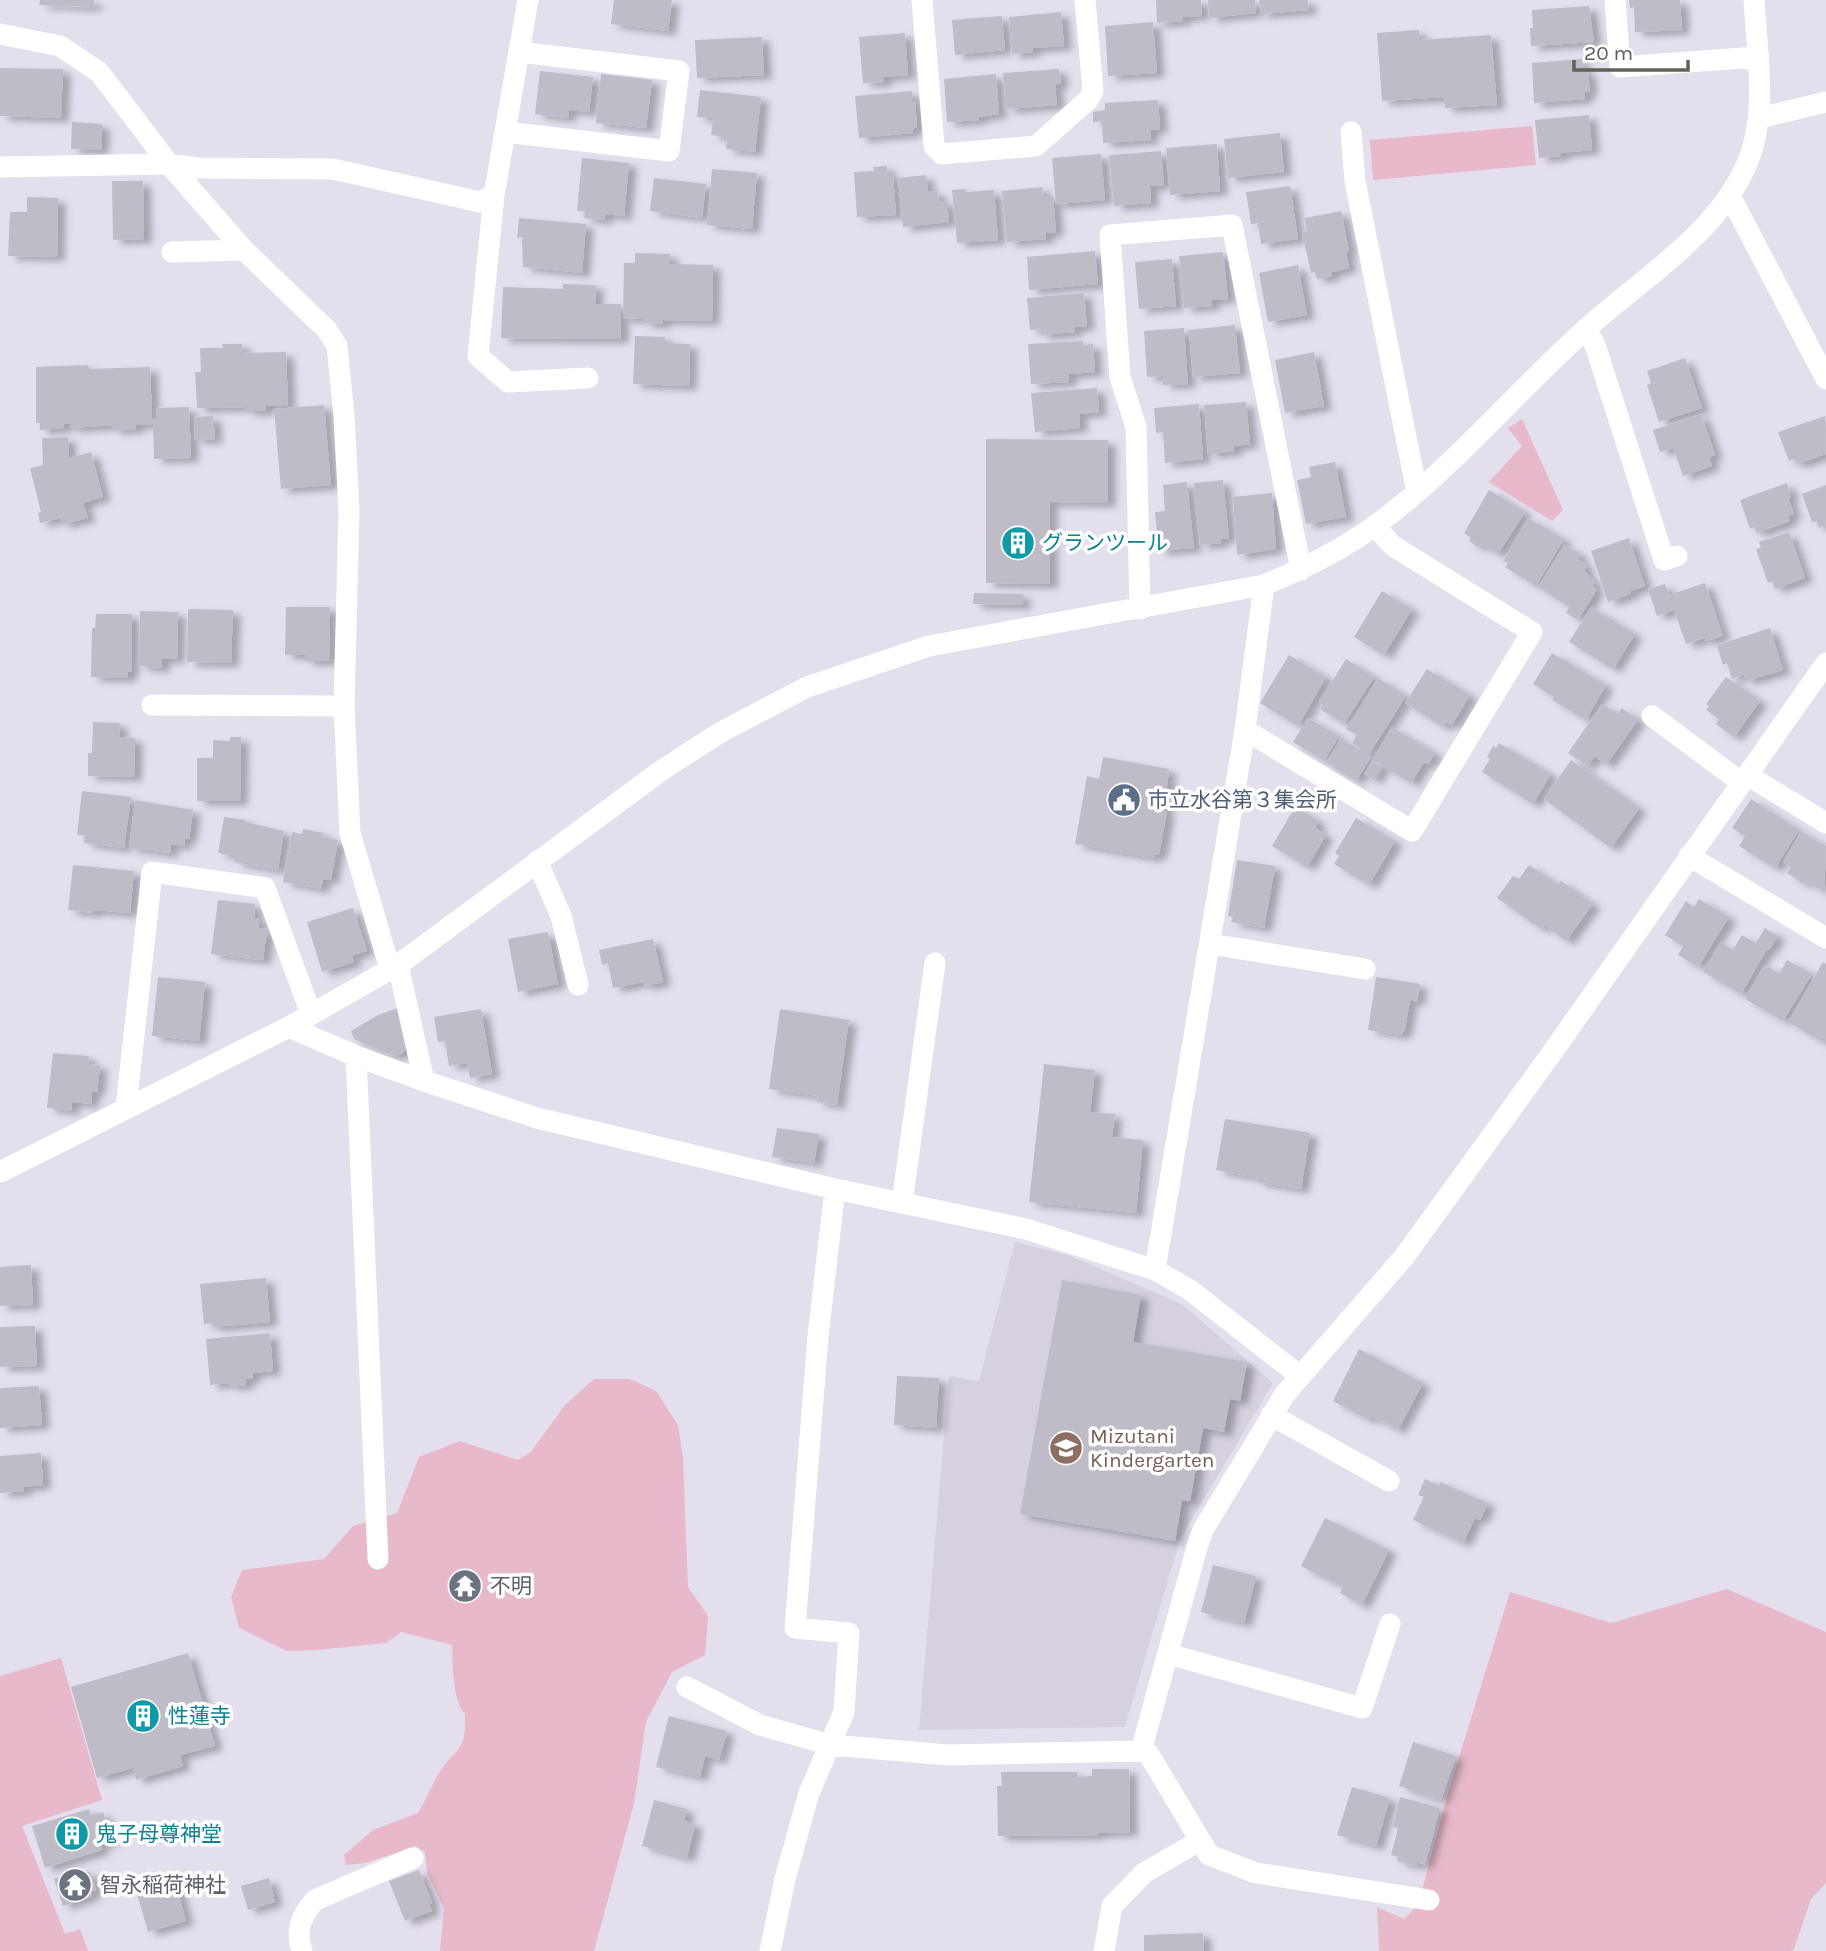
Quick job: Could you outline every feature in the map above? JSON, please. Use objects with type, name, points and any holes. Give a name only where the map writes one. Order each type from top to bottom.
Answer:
[{"type":"street","points":[[528,0],[494,195],[478,356],[508,382],[588,378]]},
{"type":"street","points":[[922,0],[934,146],[942,154],[1037,146],[1088,100],[1093,91],[1085,0]]},
{"type":"street","points":[[1615,0],[1620,67],[1757,57]]},
{"type":"street","points":[[0,1172],[289,1027],[394,967],[662,770],[721,732],[807,687],[929,646],[1264,585],[1301,570],[1374,526],[1417,492],[1586,328],[1707,225],[1730,196],[1746,165],[1759,118],[1754,0]]},
{"type":"street","points":[[0,34],[60,46],[99,72],[169,164],[244,250],[327,330],[337,346],[349,511],[344,706],[350,833],[394,967],[424,1081]]},
{"type":"street","points":[[505,132],[669,151],[679,71],[519,52]]},
{"type":"street","points":[[1759,118],[1826,102]]},
{"type":"street","points":[[1351,132],[1355,181],[1417,492]]},
{"type":"street","points":[[0,167],[169,164],[198,168],[333,169],[480,202],[494,195]]},
{"type":"street","points":[[1730,196],[1826,379]]},
{"type":"street","points":[[1140,609],[1136,427],[1120,377],[1110,235],[1231,225],[1301,570]]},
{"type":"street","points":[[172,252],[244,250]]},
{"type":"street","points":[[1586,328],[1595,345],[1664,560],[1677,556]]},
{"type":"street","points":[[1245,730],[1412,831],[1532,632],[1393,546],[1374,526]]},
{"type":"street","points":[[1155,1270],[1245,730],[1264,585]]},
{"type":"street","points":[[1141,1751],[1203,1530],[1271,1415],[1300,1376],[1404,1257],[1554,1050],[1826,663]]},
{"type":"street","points":[[152,705],[344,706]]},
{"type":"street","points":[[1652,716],[1744,779],[1826,823]]},
{"type":"street","points":[[1689,856],[1826,939]]},
{"type":"street","points":[[537,861],[561,916],[578,985]]},
{"type":"street","points":[[126,1108],[152,872],[265,888],[311,1014]]},
{"type":"street","points":[[1210,944],[1365,969]]},
{"type":"street","points":[[902,1203],[935,963]]},
{"type":"street","points":[[289,1027],[355,1056],[424,1081],[550,1121],[835,1189],[1026,1229],[1155,1270],[1190,1290],[1300,1376]]},
{"type":"street","points":[[355,1056],[378,1559]]},
{"type":"street","points":[[770,1951],[785,1879],[809,1793],[844,1712],[849,1633],[795,1628],[818,1336],[835,1189]]},
{"type":"street","points":[[1271,1415],[1388,1481]]},
{"type":"street","points":[[1168,1654],[1362,1708],[1390,1624]]},
{"type":"street","points":[[687,1687],[760,1725],[831,1745],[948,1755],[1148,1753],[1209,1855],[1256,1872],[1429,1900]]},
{"type":"street","points":[[1104,1951],[1112,1906],[1144,1873],[1199,1841]]},
{"type":"street","points":[[302,1951],[299,1925],[306,1910],[315,1900],[413,1857]]},
{"type":"shaded area","points":[[1532,126],[1536,165],[1373,180],[1370,140]]},
{"type":"shaded area","points":[[1522,419],[1563,510],[1552,521],[1489,482],[1522,446],[1508,428]]},
{"type":"shaded area","points":[[1015,1242],[1070,1256],[1182,1304],[1273,1383],[1180,1539],[1125,1727],[919,1730],[949,1376],[979,1381]]},
{"type":"shaded area","points":[[594,1379],[630,1379],[656,1391],[678,1425],[683,1457],[688,1587],[708,1616],[705,1655],[672,1672],[646,1722],[634,1803],[594,1951],[440,1951],[444,1908],[427,1873],[425,1852],[415,1846],[366,1863],[346,1865],[344,1855],[373,1830],[418,1813],[439,1773],[462,1743],[465,1714],[455,1691],[452,1645],[401,1632],[386,1643],[287,1651],[239,1628],[231,1597],[242,1570],[324,1559],[353,1526],[397,1513],[419,1457],[460,1441],[518,1460],[531,1452],[565,1405]]},
{"type":"shaded area","points":[[1727,1589],[1826,1632],[1826,1883],[1811,1899],[1794,1949],[1379,1951],[1377,1907],[1404,1919],[1418,1905],[1448,1793],[1510,1592],[1611,1623]]},
{"type":"shaded area","points":[[61,1658],[102,1800],[22,1826],[65,1934],[80,1929],[88,1951],[0,1951],[0,1676]]},
{"type":"building","points":[[40,0],[94,0],[94,7],[39,5]]},
{"type":"building","points":[[614,0],[672,0],[668,31],[611,24]]},
{"type":"building","points":[[1156,0],[1201,0],[1202,16],[1157,23]]},
{"type":"building","points":[[1208,0],[1255,0],[1256,13],[1209,18]]},
{"type":"building","points":[[1259,0],[1308,0],[1309,10],[1261,14]]},
{"type":"building","points":[[1629,0],[1680,0],[1682,30],[1635,32],[1634,7],[1630,8]]},
{"type":"building","points":[[1589,6],[1594,42],[1531,46],[1532,10]]},
{"type":"building","points":[[1061,12],[1064,46],[1033,48],[1033,52],[1012,54],[1009,17]]},
{"type":"building","points":[[1002,16],[1005,50],[955,55],[952,20]]},
{"type":"building","points":[[1153,22],[1157,73],[1108,76],[1105,26]]},
{"type":"building","points":[[1419,30],[1420,40],[1491,35],[1497,105],[1445,108],[1444,97],[1382,101],[1377,33]]},
{"type":"building","points":[[905,33],[908,75],[884,77],[884,82],[863,83],[859,37]]},
{"type":"building","points":[[762,37],[764,75],[697,78],[695,40]]},
{"type":"building","points":[[1582,59],[1583,71],[1588,71],[1590,92],[1585,92],[1585,99],[1534,103],[1532,63]]},
{"type":"building","points":[[0,68],[63,69],[61,118],[0,116]]},
{"type":"building","points":[[1059,69],[1061,84],[1055,84],[1057,105],[1006,109],[1003,73]]},
{"type":"building","points":[[540,71],[593,77],[589,112],[569,110],[568,118],[535,114]]},
{"type":"building","points":[[601,74],[652,80],[646,128],[596,123]]},
{"type":"building","points":[[996,74],[999,114],[979,117],[979,120],[947,122],[944,79]]},
{"type":"building","points":[[700,90],[761,97],[755,152],[726,149],[727,137],[711,135],[713,118],[697,117]]},
{"type":"building","points":[[912,91],[917,127],[912,129],[913,133],[859,138],[855,96]]},
{"type":"building","points":[[1158,100],[1160,129],[1150,130],[1151,140],[1103,143],[1102,121],[1093,122],[1093,112],[1105,110],[1105,103]]},
{"type":"building","points":[[1589,115],[1592,150],[1539,158],[1535,120]]},
{"type":"building","points":[[72,122],[102,124],[101,150],[71,149]]},
{"type":"building","points":[[1280,133],[1284,172],[1228,178],[1224,139]]},
{"type":"building","points":[[1217,144],[1220,191],[1170,195],[1166,148]]},
{"type":"building","points":[[1161,151],[1164,185],[1150,186],[1151,203],[1114,206],[1109,155]]},
{"type":"building","points":[[1101,154],[1105,200],[1056,204],[1052,158]]},
{"type":"building","points":[[582,158],[629,163],[624,216],[605,214],[605,220],[584,218],[585,211],[577,211]]},
{"type":"building","points":[[887,166],[888,175],[893,175],[896,215],[857,217],[854,172],[874,171],[873,167]]},
{"type":"building","points":[[712,169],[757,173],[752,229],[707,225]]},
{"type":"building","points":[[926,175],[928,192],[938,191],[939,202],[947,201],[949,222],[903,227],[898,178]]},
{"type":"building","points":[[654,178],[706,184],[702,218],[650,211]]},
{"type":"building","points":[[112,181],[143,181],[144,239],[113,240]]},
{"type":"building","points":[[1290,186],[1298,239],[1261,244],[1258,223],[1251,224],[1246,192]]},
{"type":"building","points":[[1042,187],[1043,196],[1053,196],[1056,232],[1046,233],[1046,239],[1007,242],[1002,191]]},
{"type":"building","points":[[965,189],[966,192],[994,190],[998,240],[957,243],[952,190]]},
{"type":"building","points":[[27,197],[58,198],[57,257],[8,256],[10,212],[27,212]]},
{"type":"building","points":[[1341,211],[1349,251],[1346,252],[1349,268],[1317,279],[1315,272],[1311,273],[1302,232],[1307,231],[1305,218]]},
{"type":"building","points":[[519,218],[586,224],[582,273],[523,267],[522,237],[517,238]]},
{"type":"building","points":[[1095,251],[1098,284],[1029,290],[1027,257]]},
{"type":"building","points":[[1223,252],[1228,299],[1212,300],[1212,306],[1184,308],[1179,256]]},
{"type":"building","points":[[635,253],[670,254],[670,264],[713,265],[712,321],[663,320],[663,324],[644,323],[644,319],[623,318],[624,263],[635,263]]},
{"type":"building","points":[[1172,259],[1176,306],[1139,309],[1135,262]]},
{"type":"building","points":[[1298,265],[1307,315],[1268,322],[1259,273]]},
{"type":"building","points":[[563,284],[596,285],[595,304],[621,304],[621,339],[501,338],[503,287],[563,289]]},
{"type":"building","points":[[1084,293],[1087,326],[1075,327],[1075,332],[1041,335],[1041,329],[1030,330],[1027,298]]},
{"type":"building","points":[[1235,325],[1240,373],[1193,377],[1189,330]]},
{"type":"building","points":[[1184,328],[1188,384],[1163,385],[1163,376],[1147,377],[1144,331]]},
{"type":"building","points":[[635,336],[665,337],[665,343],[690,344],[689,386],[633,384]]},
{"type":"building","points":[[1083,341],[1083,345],[1093,344],[1095,372],[1069,374],[1069,382],[1031,384],[1028,344]]},
{"type":"building","points":[[222,344],[242,344],[243,353],[286,352],[288,406],[266,406],[266,411],[246,411],[246,407],[197,408],[195,372],[201,372],[200,348],[223,348]]},
{"type":"building","points":[[1314,352],[1324,406],[1285,413],[1275,360]]},
{"type":"building","points":[[1685,358],[1702,408],[1659,422],[1647,385],[1651,383],[1647,371]]},
{"type":"building","points":[[88,365],[89,369],[150,367],[152,418],[156,418],[156,408],[189,407],[191,458],[154,459],[153,424],[136,425],[136,429],[113,430],[113,425],[71,428],[70,424],[64,424],[64,428],[40,430],[40,423],[36,423],[36,367]]},
{"type":"building","points":[[1097,388],[1099,412],[1079,414],[1080,428],[1035,432],[1031,393]]},
{"type":"building","points":[[1246,402],[1250,444],[1234,446],[1234,451],[1208,454],[1204,405]]},
{"type":"building","points":[[1199,404],[1203,459],[1165,463],[1163,432],[1156,433],[1154,408]]},
{"type":"building","points":[[324,405],[331,485],[281,489],[274,409]]},
{"type":"building","points":[[1701,414],[1715,455],[1709,457],[1712,466],[1683,476],[1673,448],[1660,452],[1653,430]]},
{"type":"building","points":[[213,416],[215,439],[195,440],[194,417]]},
{"type":"building","points":[[1825,416],[1826,454],[1797,464],[1795,459],[1789,461],[1778,432]]},
{"type":"building","points":[[68,437],[69,458],[91,452],[103,497],[83,503],[88,518],[63,524],[61,518],[40,523],[38,513],[41,512],[30,468],[43,465],[42,438]]},
{"type":"building","name":"グランツール","points":[[986,439],[1108,440],[1108,503],[1050,502],[1050,584],[986,583]]},
{"type":"building","points":[[1335,462],[1346,517],[1306,524],[1297,480],[1311,477],[1309,467]]},
{"type":"building","points":[[1223,480],[1229,538],[1221,539],[1221,543],[1200,545],[1194,483]]},
{"type":"building","points":[[1187,482],[1194,548],[1159,551],[1155,512],[1165,511],[1163,485]]},
{"type":"building","points":[[1787,483],[1791,497],[1788,498],[1794,514],[1788,516],[1790,521],[1757,533],[1754,527],[1750,529],[1740,500]]},
{"type":"building","points":[[1826,485],[1826,525],[1819,528],[1817,521],[1812,522],[1802,494]]},
{"type":"building","points":[[1489,490],[1525,512],[1498,554],[1481,544],[1478,547],[1469,541],[1471,538],[1464,533]]},
{"type":"building","points":[[1272,493],[1276,549],[1237,555],[1233,497]]},
{"type":"building","points":[[1528,518],[1564,539],[1536,586],[1505,567],[1508,563],[1503,561]]},
{"type":"building","points":[[1789,532],[1805,578],[1775,589],[1772,581],[1768,583],[1756,549],[1761,548],[1759,542]]},
{"type":"building","points":[[1629,538],[1645,586],[1608,602],[1591,551]]},
{"type":"building","points":[[1564,545],[1581,554],[1577,559],[1587,565],[1584,570],[1595,583],[1592,586],[1597,589],[1578,620],[1566,613],[1569,607],[1538,587]]},
{"type":"building","points":[[1705,583],[1723,636],[1686,644],[1674,610],[1657,616],[1648,589],[1665,584],[1669,595]]},
{"type":"building","points":[[1382,591],[1412,609],[1384,655],[1354,637]]},
{"type":"building","points":[[974,593],[1023,594],[1023,605],[973,604]]},
{"type":"building","points":[[286,607],[330,607],[329,661],[305,661],[305,655],[285,655]]},
{"type":"building","points":[[1591,607],[1635,634],[1613,669],[1569,642]]},
{"type":"building","points":[[188,609],[233,610],[231,663],[187,662]]},
{"type":"building","points":[[140,611],[178,612],[177,659],[162,659],[162,668],[139,666]]},
{"type":"building","points":[[96,614],[132,614],[131,672],[128,672],[128,678],[91,677],[92,628],[95,628]]},
{"type":"building","points":[[1770,628],[1783,670],[1746,681],[1744,674],[1732,679],[1727,663],[1723,665],[1717,645]]},
{"type":"building","points":[[1552,653],[1606,685],[1586,720],[1552,700],[1554,697],[1533,684]]},
{"type":"building","points":[[1289,655],[1326,677],[1298,726],[1260,703]]},
{"type":"building","points":[[1346,659],[1374,677],[1344,724],[1320,709],[1323,705],[1319,702]]},
{"type":"building","points":[[1427,669],[1470,695],[1452,725],[1446,722],[1443,727],[1405,703]]},
{"type":"building","points":[[1726,677],[1760,701],[1734,737],[1716,724],[1719,719],[1706,710],[1709,706],[1706,704]]},
{"type":"building","points":[[1378,678],[1406,696],[1369,754],[1352,743],[1357,735],[1346,729]]},
{"type":"building","points":[[1602,704],[1618,714],[1622,708],[1638,720],[1606,765],[1595,756],[1587,766],[1568,753]]},
{"type":"building","points":[[1308,718],[1339,736],[1324,761],[1293,742]]},
{"type":"building","points":[[93,722],[120,723],[119,737],[135,738],[134,777],[88,776],[88,753],[92,753]]},
{"type":"building","points":[[1392,727],[1435,753],[1428,764],[1424,762],[1411,783],[1373,760]]},
{"type":"building","points":[[230,737],[241,737],[240,801],[197,801],[197,758],[213,758],[213,740],[230,741]]},
{"type":"building","points":[[1341,738],[1371,757],[1356,781],[1326,763]]},
{"type":"building","points":[[1499,743],[1551,774],[1533,804],[1482,772],[1490,759],[1487,757],[1493,746],[1496,748]]},
{"type":"building","name":"市立水谷第３集会所","points":[[1103,757],[1169,769],[1164,811],[1167,811],[1159,855],[1154,854],[1154,858],[1075,844],[1087,776],[1099,779]]},
{"type":"building","points":[[1571,760],[1639,808],[1611,848],[1544,799]]},
{"type":"building","points":[[1372,761],[1382,767],[1374,780],[1364,774]]},
{"type":"building","points":[[82,791],[131,797],[124,848],[84,843],[85,835],[77,835]]},
{"type":"building","points":[[1751,799],[1799,830],[1775,868],[1739,846],[1745,836],[1732,828]]},
{"type":"building","points":[[135,800],[193,810],[189,839],[185,838],[184,846],[171,844],[170,853],[129,848]]},
{"type":"building","points":[[1295,807],[1319,821],[1315,828],[1326,835],[1307,867],[1272,846]]},
{"type":"building","points":[[224,817],[284,831],[278,870],[234,862],[236,856],[218,853]]},
{"type":"building","points":[[1356,818],[1395,841],[1369,885],[1334,864],[1339,856],[1335,853]]},
{"type":"building","points":[[303,829],[323,833],[322,837],[338,840],[331,880],[323,879],[321,889],[283,882],[292,832],[302,834]]},
{"type":"building","points":[[1801,831],[1826,846],[1824,892],[1787,873],[1791,867],[1783,862]]},
{"type":"building","points":[[1237,860],[1275,866],[1264,928],[1231,922],[1233,917],[1228,916]]},
{"type":"building","points":[[73,865],[134,871],[130,913],[68,910]]},
{"type":"building","points":[[1529,865],[1558,885],[1561,881],[1593,904],[1566,941],[1544,925],[1541,929],[1497,898],[1513,876],[1519,879]]},
{"type":"building","points":[[1699,899],[1729,917],[1698,967],[1678,955],[1683,946],[1665,935],[1686,901],[1694,907]]},
{"type":"building","points":[[218,900],[255,904],[254,918],[260,918],[258,928],[267,929],[263,960],[211,954]]},
{"type":"building","points":[[353,908],[367,951],[352,955],[354,962],[322,972],[307,922]]},
{"type":"building","points":[[1765,928],[1778,936],[1769,950],[1767,949],[1741,994],[1703,972],[1721,942],[1733,950],[1742,935],[1756,943]]},
{"type":"building","points":[[548,932],[558,984],[518,992],[508,939]]},
{"type":"building","points":[[653,939],[663,982],[645,986],[644,982],[613,988],[608,963],[602,965],[599,950]]},
{"type":"building","points":[[1787,960],[1812,974],[1783,1021],[1745,999],[1765,965],[1779,974]]},
{"type":"building","points":[[1823,962],[1826,964],[1826,1044],[1788,1022]]},
{"type":"building","points":[[158,977],[205,982],[199,1041],[152,1036]]},
{"type":"building","points":[[1376,977],[1420,984],[1417,1002],[1410,1000],[1405,1029],[1401,1035],[1368,1030]]},
{"type":"building","points":[[398,1008],[407,1048],[401,1054],[394,1056],[354,1039],[351,1031],[378,1015]]},
{"type":"building","points":[[481,1009],[492,1074],[470,1078],[467,1063],[449,1066],[445,1041],[438,1042],[434,1017]]},
{"type":"building","points":[[780,1009],[849,1020],[837,1105],[817,1102],[818,1096],[769,1089]]},
{"type":"building","points":[[53,1053],[89,1056],[88,1064],[100,1065],[97,1092],[92,1092],[91,1104],[72,1102],[71,1111],[47,1108]]},
{"type":"building","points":[[1044,1064],[1095,1070],[1090,1112],[1115,1114],[1112,1137],[1143,1140],[1136,1213],[1029,1202]]},
{"type":"building","points":[[1225,1119],[1310,1133],[1301,1189],[1257,1182],[1258,1178],[1216,1170]]},
{"type":"building","points":[[777,1128],[819,1134],[814,1163],[772,1157]]},
{"type":"building","points":[[31,1265],[33,1305],[0,1306],[0,1267]]},
{"type":"building","points":[[266,1278],[270,1322],[213,1327],[212,1323],[204,1324],[200,1284]]},
{"type":"building","points":[[1062,1280],[1141,1295],[1133,1342],[1247,1362],[1240,1401],[1230,1399],[1224,1432],[1203,1428],[1190,1501],[1182,1500],[1175,1541],[1020,1514]]},
{"type":"building","points":[[35,1326],[37,1366],[0,1367],[0,1327]]},
{"type":"building","points":[[270,1333],[273,1371],[253,1373],[253,1378],[246,1379],[246,1385],[210,1385],[206,1339]]},
{"type":"building","points":[[1359,1349],[1423,1383],[1398,1430],[1371,1416],[1369,1420],[1333,1401]]},
{"type":"building","points":[[897,1376],[939,1378],[936,1428],[894,1425]]},
{"type":"building","points":[[39,1386],[42,1425],[0,1428],[0,1388]]},
{"type":"building","points":[[41,1453],[43,1485],[24,1487],[24,1491],[0,1493],[0,1456]]},
{"type":"building","points":[[1425,1479],[1439,1485],[1440,1482],[1488,1503],[1480,1520],[1475,1518],[1463,1543],[1413,1520],[1424,1497],[1418,1495]]},
{"type":"building","points":[[1325,1518],[1389,1550],[1362,1605],[1340,1593],[1343,1587],[1301,1566]]},
{"type":"building","points":[[1213,1565],[1256,1576],[1244,1623],[1201,1612]]},
{"type":"building","name":"性蓮寺","points":[[188,1653],[215,1746],[180,1755],[183,1766],[136,1780],[133,1768],[97,1778],[71,1687]]},
{"type":"building","points":[[669,1716],[727,1731],[719,1760],[705,1756],[700,1777],[656,1767]]},
{"type":"building","points":[[1413,1742],[1456,1756],[1441,1800],[1399,1786]]},
{"type":"building","points":[[1092,1769],[1129,1769],[1130,1832],[998,1836],[997,1786],[1002,1786],[1001,1772],[1077,1772],[1077,1777],[1092,1776]]},
{"type":"building","points":[[1352,1787],[1390,1798],[1376,1846],[1337,1835]]},
{"type":"building","points":[[1400,1797],[1440,1808],[1425,1865],[1417,1862],[1416,1866],[1397,1861],[1398,1857],[1391,1855],[1398,1828],[1393,1827]]},
{"type":"building","points":[[654,1800],[687,1809],[684,1821],[695,1824],[687,1858],[642,1846]]},
{"type":"building","name":"鬼子母尊神堂","points":[[89,1809],[91,1815],[103,1812],[112,1841],[100,1844],[102,1850],[45,1868],[32,1826]]},
{"type":"building","name":"智永稲荷神社","points":[[83,1870],[84,1873],[90,1872],[96,1890],[90,1892],[92,1896],[63,1906],[54,1879]]},
{"type":"building","points":[[419,1870],[432,1903],[429,1904],[432,1911],[405,1921],[389,1881]]},
{"type":"building","points":[[269,1878],[275,1902],[248,1910],[241,1886]]},
{"type":"building","points":[[176,1884],[186,1921],[148,1932],[137,1894]]},
{"type":"building","points":[[1203,1933],[1204,1951],[1144,1951],[1144,1935]]},
{"type":"place","name":"グランツール","points":[[1018,543]]},
{"type":"place","name":"市立水谷第３集会所","points":[[1124,800]]},
{"type":"place","name":"Mizutani Kindergarten","points":[[1066,1448]]},
{"type":"place","name":"不明","points":[[465,1586]]},
{"type":"place","name":"性蓮寺","points":[[143,1716]]},
{"type":"place","name":"鬼子母尊神堂","points":[[72,1834]]},
{"type":"place","name":"智永稲荷神社","points":[[75,1885]]}]
